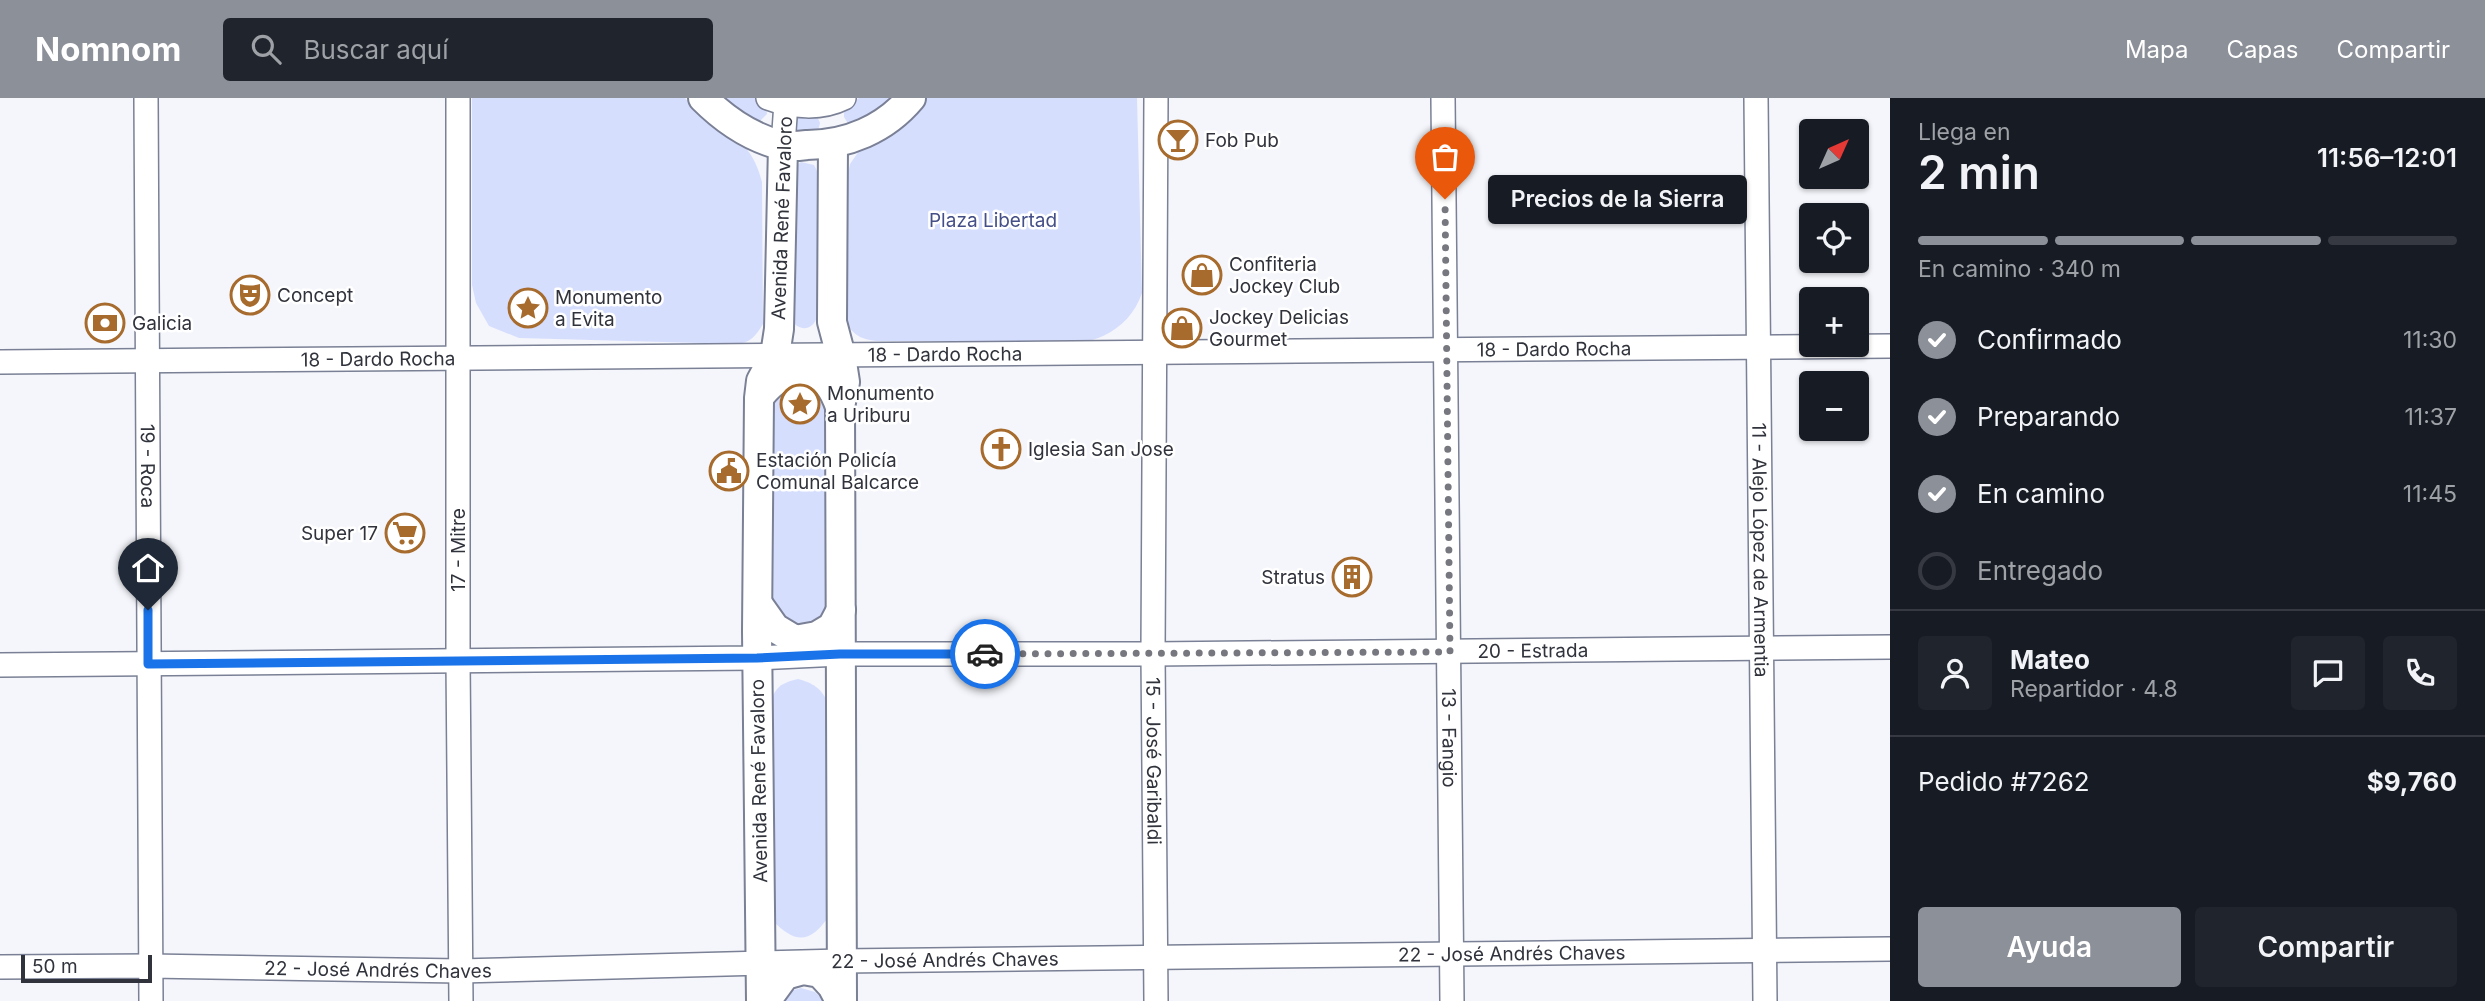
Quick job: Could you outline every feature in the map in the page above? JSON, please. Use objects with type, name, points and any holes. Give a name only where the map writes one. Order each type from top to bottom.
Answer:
[{"type":"main road","points":[[704,98],[718,113],[742,129],[783,145],[833,143],[853,138],[879,126],[903,108],[911,98]]},
{"type":"main road","points":[[833,143],[832,322],[845,382],[840,407],[841,1001]]},
{"type":"main road","name":"Avenida René Favaloro","points":[[763,1001],[757,658],[759,398],[761,381],[775,355],[779,329],[783,145]]},
{"type":"main road","points":[[759,398],[772,381],[780,376],[804,370],[820,375],[828,382],[835,391],[840,407]]},
{"type":"main road","points":[[758,604],[775,628],[795,640],[817,636],[832,627],[841,610]]},
{"type":"main road","points":[[763,1001],[785,975],[803,970],[820,973],[832,985],[841,1001]]},
{"type":"street","name":"19 - Roca","points":[[146,98],[150,1001]]},
{"type":"street","name":"17 - Mitre","points":[[458,98],[461,1001]]},
{"type":"street","name":"15 - José Garibaldi","points":[[1156,98],[1153,654],[1156,1001]]},
{"type":"street","name":"13 - Fangio","points":[[1443,98],[1452,1001]]},
{"type":"street","name":"11 - Alejo López de Armentia","points":[[1756,98],[1765,1001]]},
{"type":"street","points":[[777,101],[796,106],[817,106],[838,100],[833,143]]},
{"type":"street","name":"Avenida René Favaloro","points":[[777,101],[783,145]]},
{"type":"street","name":"18 - Dardo Rocha","points":[[0,362],[1890,346]]},
{"type":"street","name":"20 - Estrada","points":[[0,665],[757,658],[840,654],[1890,647]]},
{"type":"street","name":"22 - José Andrés Chaves","points":[[0,967],[150,965],[460,971],[1156,956],[1890,949]]},
{"type":"green space","points":[[472,98],[685,98],[740,142],[749,152],[762,182],[763,324],[755,335],[736,344],[519,338],[489,326],[476,303],[472,285]]},
{"type":"green space","points":[[713,98],[758,98],[766,105],[767,114],[758,123]]},
{"type":"green space","points":[[859,98],[900,98],[882,114],[849,125],[844,117],[844,109]]},
{"type":"green space","name":"Plaza Libertad","points":[[924,98],[1137,98],[1142,293],[1136,307],[1122,324],[1094,339],[1064,343],[876,341],[865,339],[850,329],[844,320],[846,183],[850,164],[859,151]]},
{"type":"green space","points":[[816,114],[820,123],[818,131],[799,135],[795,128],[796,115]]},
{"type":"green space","points":[[801,162],[814,165],[818,173],[817,317],[812,325],[805,328],[797,326],[791,319],[794,167]]},
{"type":"green space","points":[[801,380],[829,400],[831,607],[822,620],[799,629],[773,611],[771,395]]},
{"type":"green space","points":[[798,679],[816,687],[828,703],[829,916],[815,932],[802,938],[788,933],[772,920],[770,704],[774,693],[780,687]]},
{"type":"green space","points":[[801,988],[815,992],[825,1001],[777,1001],[787,992]]},
{"type":"way so far","points":[[985,654],[1450,652],[1445,199]]},
{"type":"place","name":"Fob Pub","points":[[1178,140]]},
{"type":"place","name":"Precios de la Sierra","points":[[1445,199]]},
{"type":"place","name":"Confiteria Jockey Club","points":[[1202,275]]},
{"type":"place","name":"Concept","points":[[250,295]]},
{"type":"place","name":"Monumento a Evita","points":[[528,308]]},
{"type":"place","name":"Galicia","points":[[105,323]]},
{"type":"place","name":"Jockey Delicias Gourmet","points":[[1182,328]]},
{"type":"place","name":"Monumento a Uriburu","points":[[800,404]]},
{"type":"place","name":"Iglesia San Jose","points":[[1001,449]]},
{"type":"place","name":"Estación Policía Comunal Balcarce","points":[[729,471]]},
{"type":"place","name":"Super 17","points":[[405,533]]},
{"type":"place","name":"Stratus","points":[[1352,577]]},
{"type":"route","points":[[148,610],[148,664],[985,654]]}]
